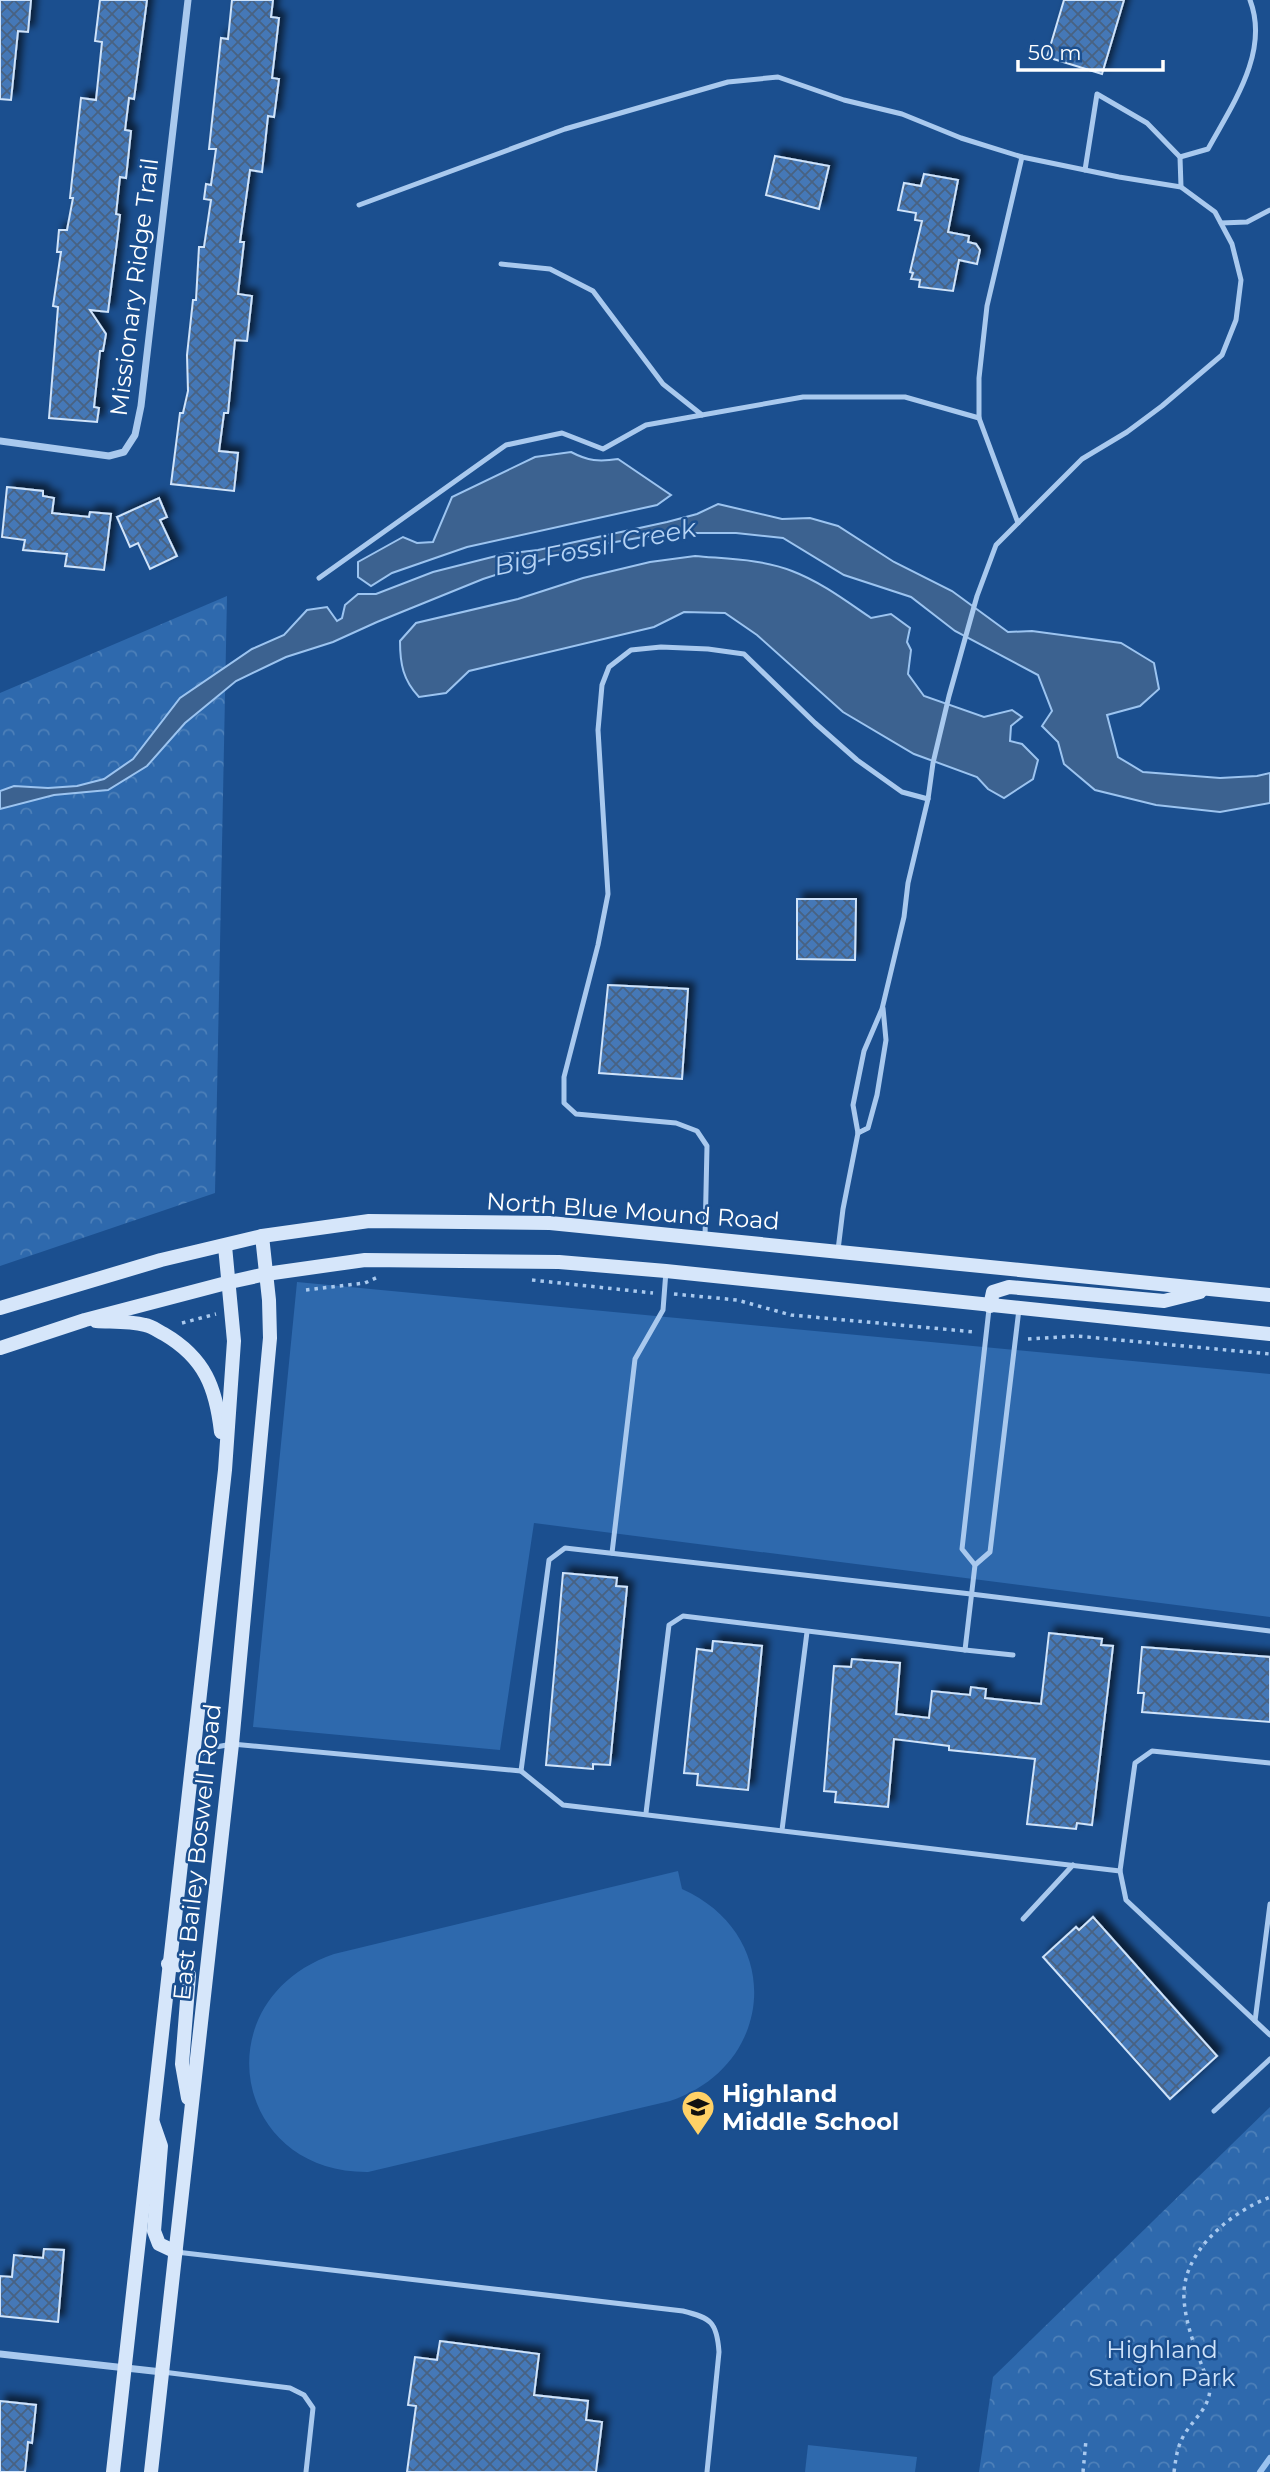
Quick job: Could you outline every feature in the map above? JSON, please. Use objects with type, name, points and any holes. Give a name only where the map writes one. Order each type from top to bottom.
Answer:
[{"type":"main road","name":"North Blue Mound Road","points":[[0,1308],[161,1260],[262,1236],[369,1221],[431,1220],[550,1223],[1270,1295]]},
{"type":"main road","name":"East Bailey Boswell Road","points":[[151,2472],[232,1744],[270,1338],[262,1236]]},
{"type":"main road","name":"East Bailey Boswell Road","points":[[113,2472],[225,1469],[234,1340],[225,1246]]},
{"type":"main road","points":[[0,1348],[85,1320],[230,1282],[265,1274],[366,1260],[559,1262],[1270,1334]]},
{"type":"main road","points":[[990,1306],[993,1292],[1009,1287],[1164,1301],[1211,1289]]},
{"type":"main road","points":[[85,1320],[148,1325],[191,1354],[206,1374],[216,1398],[225,1469]]},
{"type":"main road","points":[[168,1964],[185,1966],[189,1975],[182,2064],[191,2116]]},
{"type":"main road","points":[[151,2118],[161,2146],[154,2231],[159,2244],[176,2252]]},
{"type":"street","name":"Missionary Ridge Trail","points":[[0,441],[109,456],[124,452],[135,435],[141,406],[188,0]]},
{"type":"street","points":[[0,2354],[162,2372]]},
{"type":"lane","points":[[1180,157],[1208,149],[1253,67],[1259,31],[1250,0]]},
{"type":"lane","points":[[359,205],[578,125],[728,82],[778,76],[844,100],[902,114],[961,138],[1022,157],[1181,187],[1215,212],[1232,244],[1241,280],[1236,320],[1222,355],[1162,406],[1127,432],[1082,459],[996,545],[977,596],[949,696],[908,883],[904,917],[883,1005],[861,1065],[853,1105],[858,1133],[842,1209],[838,1250]]},
{"type":"lane","points":[[1085,170],[1097,94],[1147,123],[1180,157],[1181,187]]},
{"type":"lane","points":[[1018,523],[979,418],[979,378],[987,306],[1022,157]]},
{"type":"lane","points":[[1221,223],[1247,222],[1270,210]]},
{"type":"lane","points":[[501,264],[550,270],[593,291],[663,384],[702,415]]},
{"type":"lane","points":[[319,578],[506,444],[562,433],[603,449],[646,425],[803,397],[905,397],[979,418]]},
{"type":"lane","points":[[705,1238],[708,1146],[697,1131],[676,1123],[576,1114],[564,1102],[564,1077],[598,945],[608,894],[598,730],[602,685],[609,667],[631,650],[661,647],[744,654],[857,760],[902,792],[928,799]]},
{"type":"lane","points":[[858,1133],[868,1128],[877,1096],[886,1040],[883,1005]]},
{"type":"lane","points":[[612,1553],[635,1359],[663,1310],[666,1271]]},
{"type":"lane","points":[[975,1564],[962,1549],[990,1306]]},
{"type":"lane","points":[[965,1650],[975,1564],[990,1552],[1019,1309]]},
{"type":"lane","points":[[521,1771],[549,1560],[565,1548],[1270,1631]]},
{"type":"lane","points":[[646,1813],[669,1625],[683,1616],[1013,1656]]},
{"type":"lane","points":[[782,1830],[807,1632]]},
{"type":"lane","points":[[191,1761],[211,1748],[232,1744],[521,1771],[563,1805],[1120,1871]]},
{"type":"lane","points":[[1270,1763],[1152,1751],[1135,1763],[1120,1871],[1126,1900],[1270,2035]]},
{"type":"lane","points":[[1023,1919],[1073,1864]]},
{"type":"lane","points":[[1255,2021],[1270,1904]]},
{"type":"lane","points":[[1214,2111],[1270,2059]]},
{"type":"lane","points":[[176,2252],[684,2311],[703,2316],[712,2321],[718,2336],[719,2352],[706,2472]]},
{"type":"lane","points":[[162,2372],[290,2388],[304,2395],[313,2408],[306,2472]]},
{"type":"path","points":[[306,1290],[365,1283],[383,1276]]},
{"type":"path","points":[[521,1279],[737,1300],[791,1315],[987,1334]]},
{"type":"path","points":[[205,1308],[207,1317]]},
{"type":"path","points":[[182,1324],[216,1314]]},
{"type":"path","points":[[1016,1337],[1033,1339],[1076,1336],[1270,1354]]},
{"type":"path","points":[[1174,2472],[1176,2452],[1210,2396],[1210,2387],[1186,2316],[1184,2297],[1188,2273],[1205,2244],[1229,2220],[1245,2208],[1270,2197]]},
{"type":"path","points":[[1083,2472],[1086,2440]]},
{"type":"green space","points":[[227,596],[215,1193],[0,1266],[0,693]]},
{"type":"green space","points":[[297,1282],[1270,1374],[1270,1617],[534,1523],[500,1750],[253,1727]]},
{"type":"green space","points":[[678,1871],[682,1889],[715,1910],[738,1937],[751,1967],[754,1999],[747,2031],[731,2060],[705,2084],[670,2101],[368,2172],[322,2165],[286,2145],[262,2115],[250,2080],[251,2043],[265,2007],[292,1976],[334,1954]]},
{"type":"green space","name":"Highland Station Park","points":[[1270,2107],[1270,2472],[979,2472],[993,2377]]},
{"type":"green space","points":[[808,2445],[917,2457],[915,2472],[805,2472]]},
{"type":"shaded area","points":[[571,452],[594,460],[618,459],[671,495],[657,505],[467,547],[392,573],[371,586],[358,577],[358,562],[403,537],[417,543],[433,542],[452,497],[535,457]]},
{"type":"shaded area","points":[[718,504],[782,519],[810,518],[838,526],[894,562],[952,591],[1008,632],[1032,631],[1121,643],[1154,663],[1159,689],[1140,706],[1107,715],[1118,757],[1143,772],[1220,778],[1270,773],[1270,803],[1220,812],[1156,805],[1095,790],[1064,764],[1058,742],[1042,726],[1052,711],[1038,675],[955,631],[911,597],[844,575],[783,538],[736,533],[666,533],[604,544],[483,579],[333,642],[286,657],[236,681],[185,723],[147,766],[108,790],[54,795],[0,809],[0,791],[14,786],[77,786],[104,779],[133,759],[180,698],[252,649],[284,635],[307,610],[327,607],[337,621],[342,618],[345,605],[358,594],[376,594],[433,572],[504,554],[538,550],[667,522],[697,514]]},
{"type":"shaded area","points":[[695,556],[744,560],[781,567],[823,586],[871,618],[891,614],[910,628],[907,642],[911,650],[908,674],[924,696],[984,717],[1012,710],[1022,717],[1011,726],[1010,741],[1022,744],[1038,760],[1033,779],[1004,798],[988,789],[977,777],[914,754],[843,712],[757,635],[725,613],[684,612],[654,627],[469,671],[446,693],[419,697],[406,678],[400,641],[416,623],[518,599],[583,578],[650,562]]},
{"type":"building","points":[[0,0],[31,0],[28,32],[18,31],[11,100],[0,99]]},
{"type":"building","points":[[100,0],[147,0],[134,99],[129,98],[125,130],[131,131],[126,178],[120,177],[116,214],[120,215],[108,312],[90,310],[106,334],[103,351],[100,351],[94,407],[99,408],[97,422],[49,418],[58,307],[53,306],[61,252],[57,252],[59,230],[67,230],[73,198],[70,198],[81,98],[96,100],[102,42],[95,41]]},
{"type":"building","points":[[232,0],[273,0],[271,17],[279,18],[272,78],[279,79],[274,117],[268,116],[262,172],[250,170],[240,242],[244,242],[238,294],[252,296],[247,341],[235,340],[228,413],[224,413],[219,451],[238,453],[234,491],[171,484],[180,413],[183,413],[188,391],[187,355],[193,300],[196,300],[199,247],[204,247],[211,200],[204,199],[206,184],[211,185],[216,149],[209,149],[221,38],[228,39]]},
{"type":"building","points":[[1064,0],[1124,0],[1102,74],[1047,57]]},
{"type":"building","points":[[775,156],[829,166],[819,209],[766,195]]},
{"type":"building","points":[[924,174],[958,180],[948,232],[969,236],[968,242],[976,244],[980,250],[977,264],[959,260],[953,291],[919,287],[920,280],[911,279],[913,273],[910,272],[922,221],[915,220],[916,213],[898,210],[904,183],[921,186]]},
{"type":"building","points":[[7,487],[43,491],[43,496],[54,498],[52,513],[89,517],[90,512],[111,514],[104,570],[65,566],[67,554],[23,550],[25,540],[2,537]]},
{"type":"building","points":[[159,498],[167,517],[160,520],[177,556],[150,569],[138,543],[130,547],[117,517]]},
{"type":"building","points":[[797,899],[856,899],[855,960],[797,959]]},
{"type":"building","points":[[608,985],[688,989],[682,1079],[599,1073]]},
{"type":"building","points":[[563,1573],[617,1578],[616,1586],[627,1587],[610,1765],[593,1764],[593,1769],[546,1765]]},
{"type":"building","points":[[1049,1633],[1102,1639],[1101,1645],[1113,1646],[1092,1825],[1077,1823],[1076,1829],[1027,1824],[1035,1759],[949,1750],[949,1746],[894,1739],[888,1807],[835,1802],[836,1792],[824,1791],[834,1666],[851,1667],[852,1659],[900,1663],[896,1714],[929,1718],[932,1691],[970,1695],[971,1687],[986,1689],[985,1698],[1041,1704]]},
{"type":"building","points":[[713,1641],[762,1646],[748,1790],[697,1785],[698,1774],[684,1773],[697,1649],[712,1651]]},
{"type":"building","points":[[1142,1647],[1270,1657],[1270,1722],[1142,1712],[1144,1693],[1138,1693]]},
{"type":"building","points":[[1093,1917],[1217,2056],[1170,2099],[1043,1957],[1076,1927],[1079,1930]]},
{"type":"building","points":[[44,2249],[64,2250],[58,2322],[0,2316],[0,2276],[12,2277],[14,2255],[43,2258]]},
{"type":"building","points":[[440,2341],[539,2354],[534,2395],[588,2401],[586,2420],[602,2422],[596,2472],[407,2472],[416,2406],[408,2405],[415,2357],[437,2360]]},
{"type":"building","points":[[0,2401],[36,2405],[32,2443],[28,2442],[25,2472],[0,2472]]},
{"type":"waterway","points":[[1260,2472],[1270,2458]]},
{"type":"place","name":"Highland Middle School","points":[[698,2137]]},
{"type":"water label","name":"Big Fossil Creek","points":[[595,547]]}]
